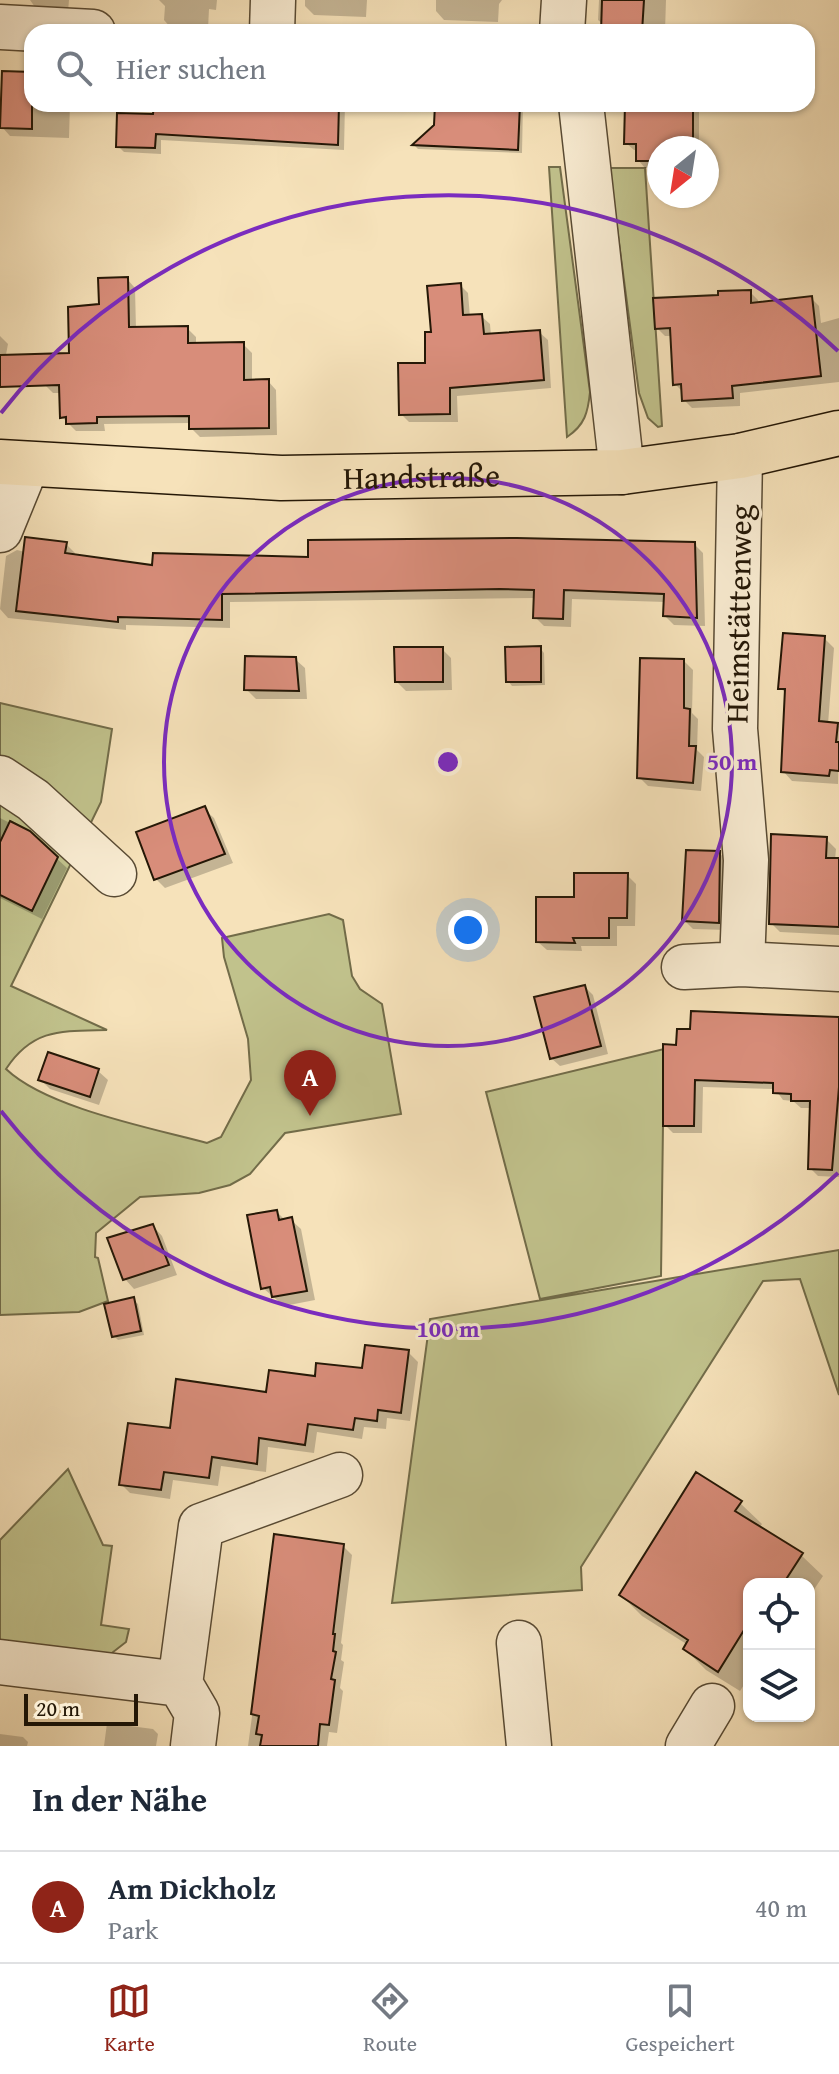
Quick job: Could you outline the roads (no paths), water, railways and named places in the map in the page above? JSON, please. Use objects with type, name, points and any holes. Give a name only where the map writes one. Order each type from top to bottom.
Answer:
[{"type":"main road","name":"Handstraße","points":[[14,463],[281,478],[622,472],[740,456],[839,433]]},
{"type":"street","points":[[272,24],[273,0]]},
{"type":"street","points":[[562,24],[564,0]]},
{"type":"street","points":[[0,27],[24,28]]},
{"type":"street","points":[[582,112],[622,472]]},
{"type":"street","name":"Heimstättenweg","points":[[740,456],[735,729],[746,860],[742,964]]},
{"type":"street","points":[[0,530],[14,463]]},
{"type":"street","points":[[0,778],[33,800],[114,874]]},
{"type":"street","points":[[684,967],[742,964],[839,969]]},
{"type":"street","points":[[193,1746],[197,1713],[180,1684],[201,1526],[340,1475]]},
{"type":"street","points":[[519,1643],[529,1746]]},
{"type":"street","points":[[0,1662],[180,1684]]},
{"type":"street","points":[[688,1746],[712,1706]]},
{"type":"place","name":"Am Dickholz","points":[[310,1116]]}]
